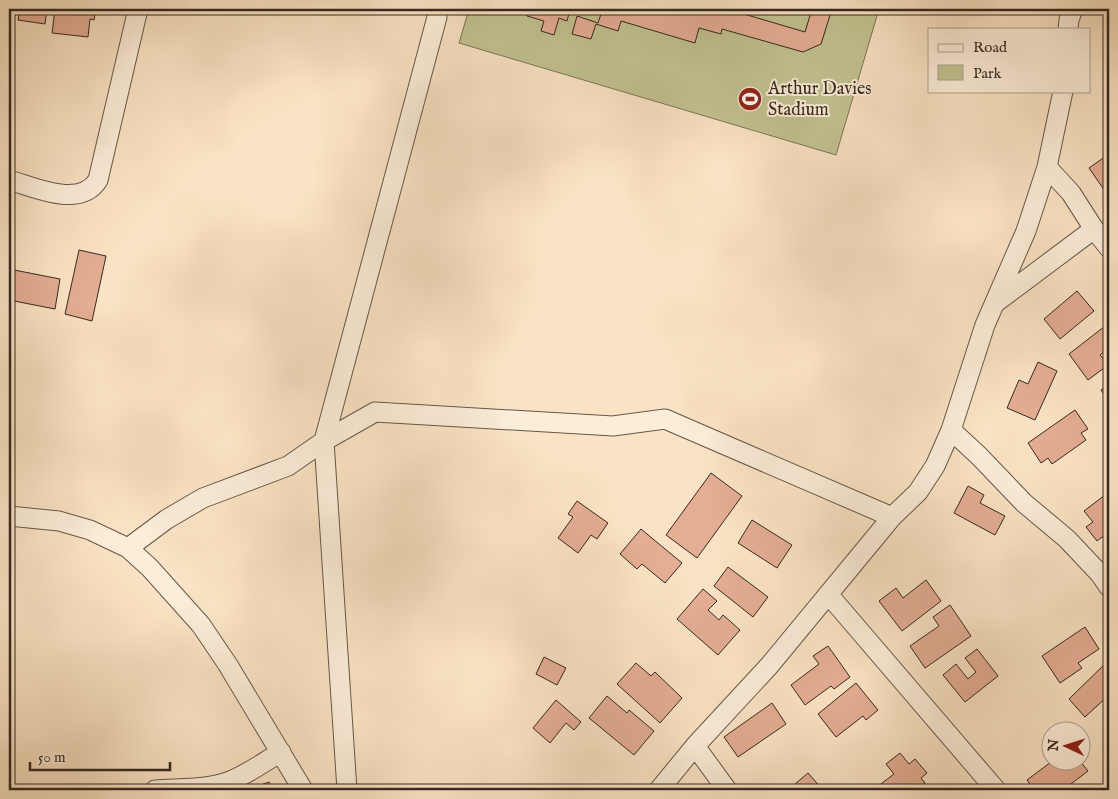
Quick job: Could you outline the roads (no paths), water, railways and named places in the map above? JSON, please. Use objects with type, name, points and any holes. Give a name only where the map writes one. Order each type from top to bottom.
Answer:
[{"type":"street","points":[[10,184],[73,196],[94,187],[98,180],[138,9]]},
{"type":"street","points":[[1068,28],[1068,20],[1074,9]]},
{"type":"street","points":[[347,790],[324,441],[437,17]]},
{"type":"street","points":[[659,790],[695,746],[769,666],[892,517],[918,492],[935,466],[951,430],[985,325],[1026,231],[1047,167],[1063,92]]},
{"type":"street","points":[[1047,167],[1071,193],[1094,229],[1109,248]]},
{"type":"street","points":[[994,304],[1094,229]]},
{"type":"street","points":[[128,548],[167,519],[202,498],[288,466],[324,441],[375,412],[613,426],[665,419],[892,517]]},
{"type":"street","points":[[951,430],[1024,503],[1067,539],[1100,574],[1109,587]]},
{"type":"street","points":[[9,516],[59,521],[90,530],[128,548],[150,568],[201,625],[228,665],[303,790]]},
{"type":"street","points":[[828,594],[996,790]]},
{"type":"street","points":[[695,746],[727,790]]},
{"type":"street","points":[[155,790],[211,786],[228,782],[244,775],[281,752]]},
{"type":"place","name":"Arthur Davies Stadium","points":[[750,99]]}]
